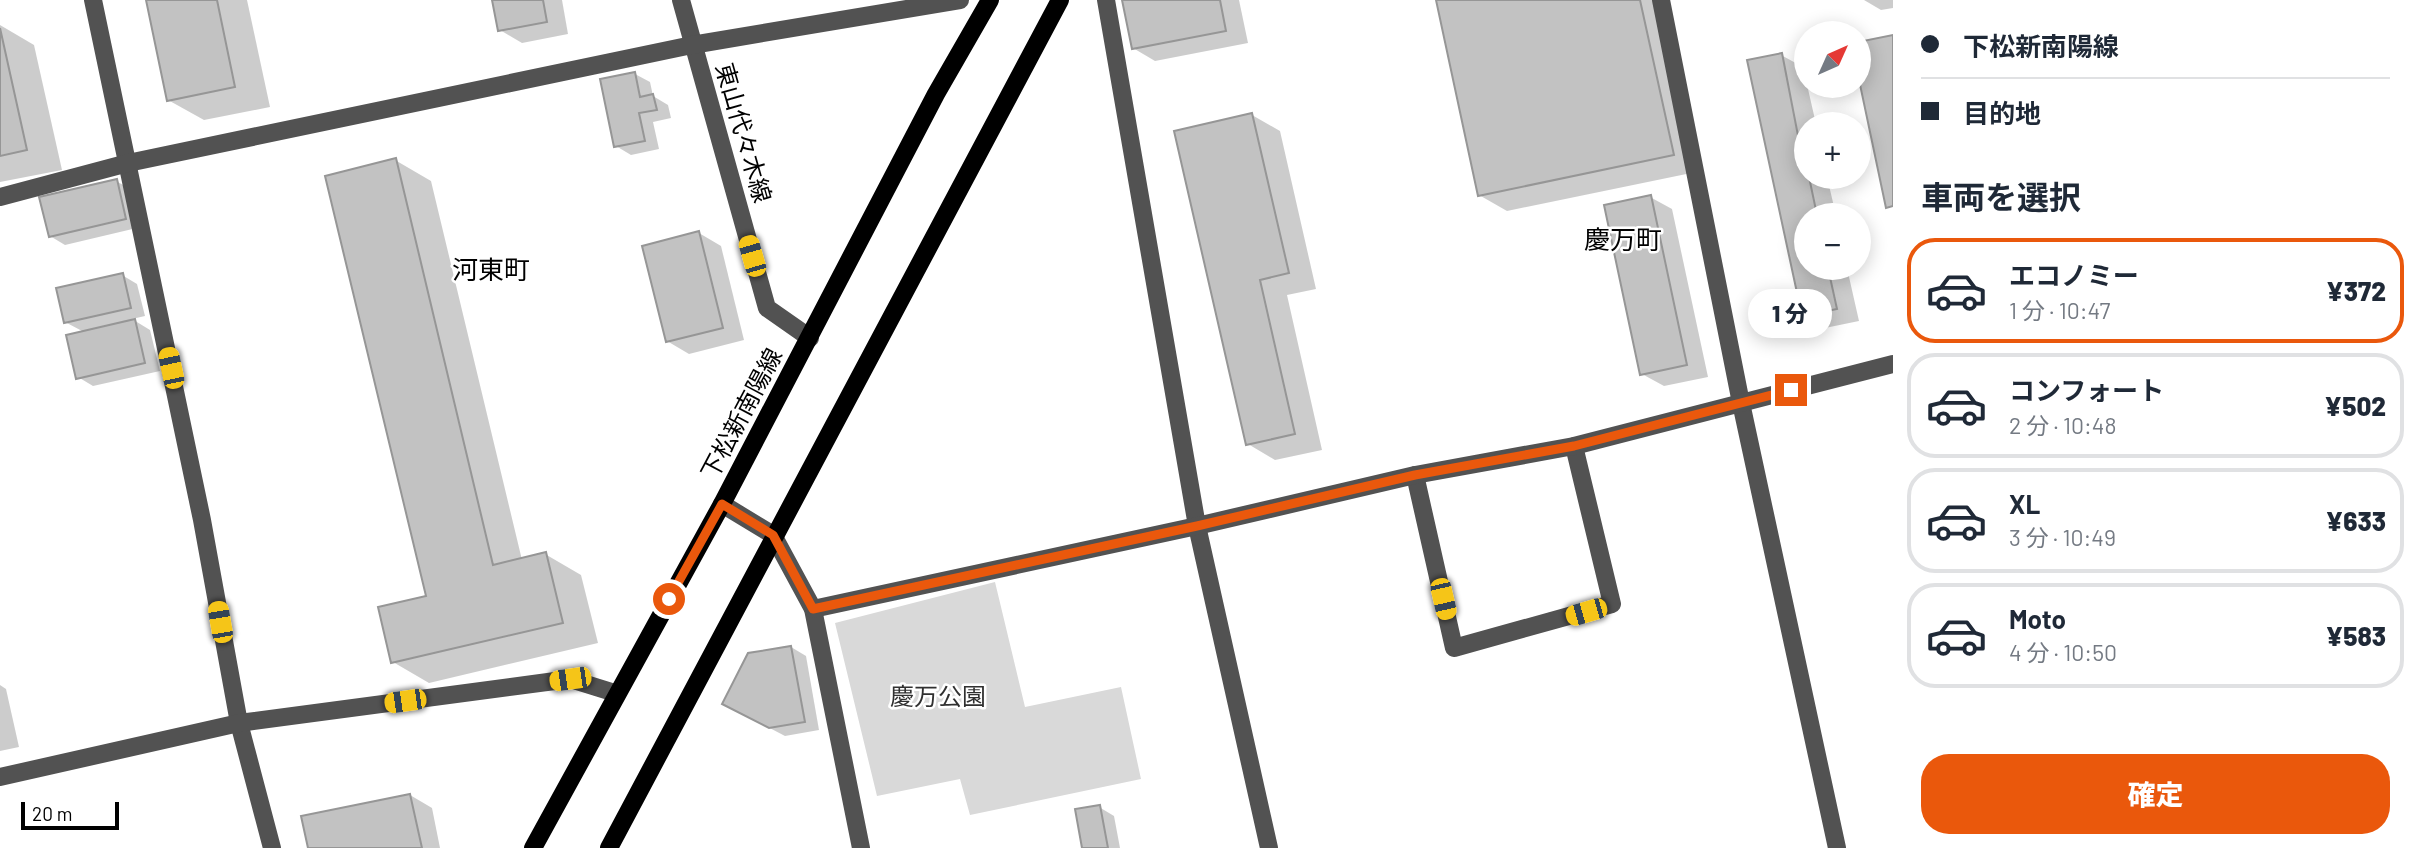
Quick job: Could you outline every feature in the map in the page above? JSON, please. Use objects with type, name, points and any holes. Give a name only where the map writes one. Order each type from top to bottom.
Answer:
[{"type":"main road","name":"下松新南陽線","points":[[533,848],[615,693],[722,504],[936,94],[990,0]]},
{"type":"main road","points":[[609,848],[773,535],[1060,0]]},
{"type":"street","points":[[93,0],[202,520],[239,723],[272,848]]},
{"type":"street","name":"東山代々木線","points":[[681,0],[767,308],[810,338]]},
{"type":"street","points":[[0,197],[128,163],[692,45],[960,0]]},
{"type":"street","points":[[1106,0],[1197,526],[1269,848]]},
{"type":"street","points":[[1661,0],[1741,402],[1838,848]]},
{"type":"street","points":[[813,609],[1197,526],[1415,475],[1574,446],[1893,364]]},
{"type":"street","points":[[1415,475],[1454,648],[1612,604],[1574,446]]},
{"type":"street","points":[[722,504],[773,535],[813,609],[861,848]]},
{"type":"street","points":[[0,777],[239,723],[570,679],[615,693]]},
{"type":"green space","name":"慶万公園","points":[[995,582],[1025,707],[1121,687],[1141,779],[970,815],[960,779],[877,796],[835,623]]},
{"type":"building","points":[[146,0],[217,0],[235,87],[167,101]]},
{"type":"building","points":[[492,0],[543,0],[547,22],[498,31]]},
{"type":"building","points":[[1122,0],[1220,0],[1226,31],[1132,49]]},
{"type":"building","points":[[1436,0],[1640,0],[1674,155],[1478,196]]},
{"type":"building","points":[[0,28],[27,150],[0,156]]},
{"type":"building","points":[[1893,35],[1893,206],[1886,208],[1871,137],[1871,112],[1866,112],[1863,98],[1871,98],[1871,39]]},
{"type":"building","points":[[1782,53],[1794,115],[1794,189],[1812,189],[1814,203],[1794,203],[1794,279],[1747,60]]},
{"type":"building","points":[[635,72],[640,97],[653,94],[657,110],[639,113],[645,141],[614,147],[600,79]]},
{"type":"building","points":[[1252,113],[1289,273],[1260,280],[1295,434],[1246,445],[1174,131]]},
{"type":"building","points":[[396,158],[493,565],[546,552],[563,623],[391,663],[378,607],[426,596],[325,176]]},
{"type":"building","points":[[117,179],[126,219],[49,237],[39,197]]},
{"type":"building","points":[[1651,195],[1687,365],[1640,375],[1604,205]]},
{"type":"building","points":[[699,231],[723,328],[666,342],[642,246]]},
{"type":"building","points":[[123,273],[131,308],[64,323],[56,288]]},
{"type":"building","points":[[1794,280],[1831,280],[1837,309],[1802,316]]},
{"type":"building","points":[[135,319],[145,363],[76,379],[66,335]]},
{"type":"building","points":[[791,646],[805,722],[769,728],[722,704],[748,653]]},
{"type":"building","points":[[410,794],[422,848],[308,848],[301,816]]},
{"type":"building","points":[[1100,805],[1108,848],[1082,848],[1075,809]]},
{"type":"district","name":"慶万町","points":[[1623,240]]},
{"type":"district","name":"河東町","points":[[491,270]]},
{"type":"route","points":[[669,599],[722,504],[773,535],[813,609],[1197,526],[1415,475],[1574,446],[1791,390]]}]
